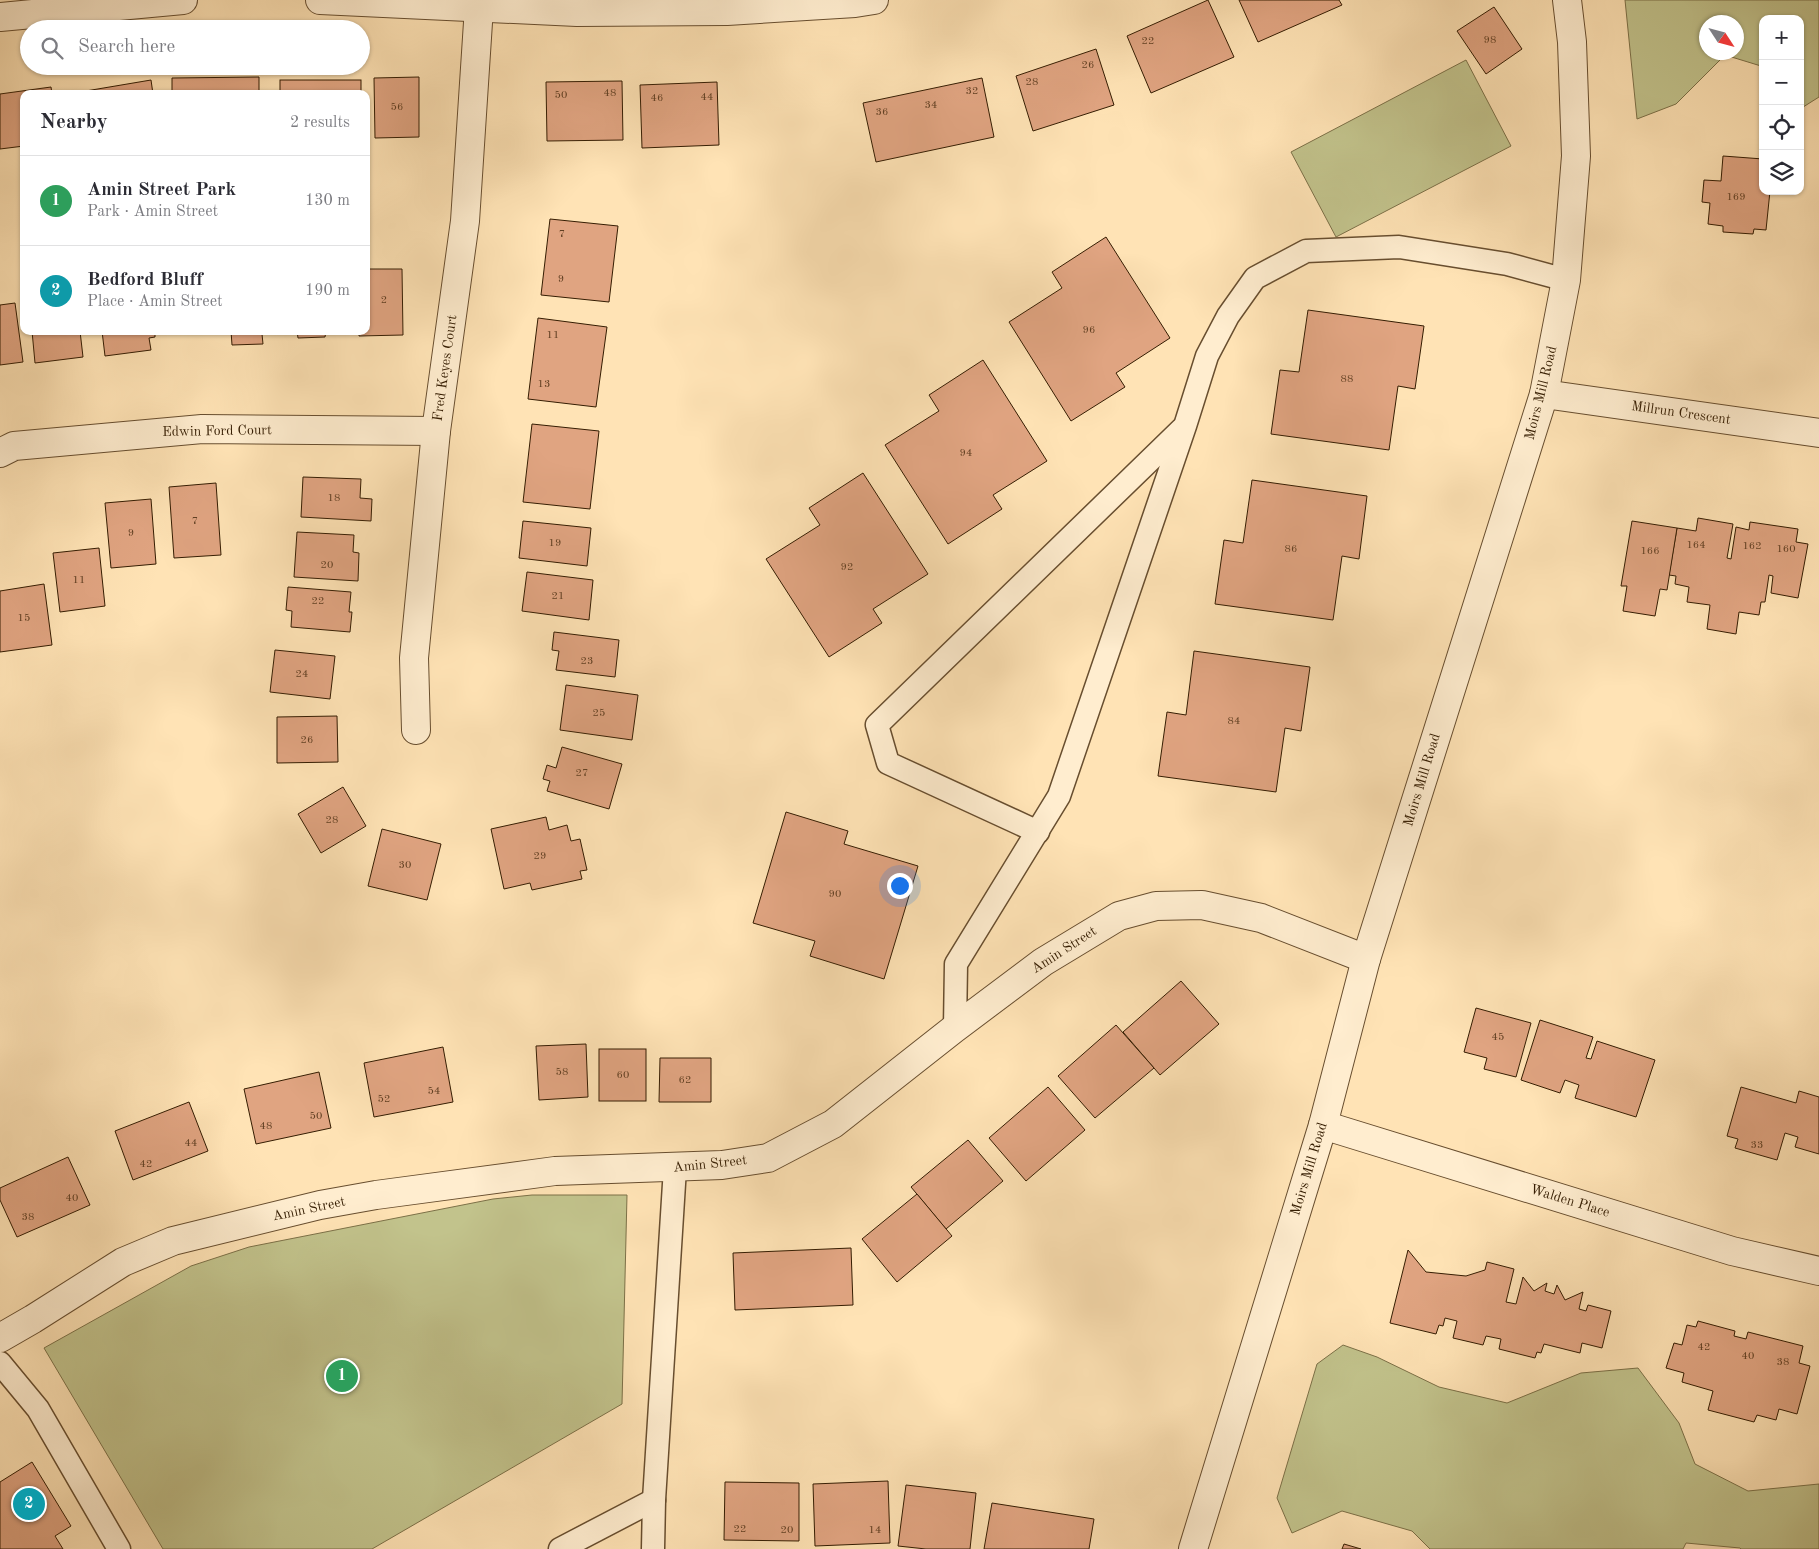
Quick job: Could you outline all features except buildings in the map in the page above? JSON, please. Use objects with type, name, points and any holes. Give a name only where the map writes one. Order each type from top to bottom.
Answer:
[{"type":"street","points":[[0,18],[183,0]]},
{"type":"street","points":[[320,0],[577,12],[727,11],[855,3],[874,0]]},
{"type":"street","name":"Moirs Mill Road","points":[[1193,1549],[1322,1124],[1366,959],[1544,394],[1566,280],[1576,156],[1572,42],[1567,0]]},
{"type":"street","name":"Fred Keyes Court","points":[[416,730],[414,658],[436,432],[466,221],[479,7]]},
{"type":"street","name":"Millrun Crescent","points":[[1544,394],[1819,432]]},
{"type":"street","name":"Edwin Ford Court","points":[[0,453],[14,446],[202,429],[436,432]]},
{"type":"street","name":"Amin Street","points":[[0,1338],[123,1262],[173,1240],[320,1205],[376,1195],[555,1171],[675,1168],[722,1165],[768,1158],[833,1124],[955,1028],[1044,962],[1119,916],[1156,906],[1202,905],[1261,918],[1366,959]]},
{"type":"street","name":"Walden Place","points":[[1322,1124],[1732,1251],[1819,1271]]},
{"type":"lane","points":[[955,1028],[956,964],[1059,796],[1207,356],[1228,316],[1255,278],[1306,251],[1399,247],[1507,264],[1566,280]]},
{"type":"lane","points":[[1038,832],[888,763],[877,725],[1185,426]]},
{"type":"lane","points":[[653,1549],[654,1500],[675,1168]]},
{"type":"lane","points":[[0,1363],[38,1408],[119,1549]]},
{"type":"lane","points":[[560,1549],[654,1500]]},
{"type":"green space","points":[[1625,0],[1819,0],[1819,97],[1804,106],[1804,15],[1759,15],[1759,65],[1741,60],[1744,60],[1744,15],[1699,15],[1699,60],[1720,60],[1676,104],[1637,119]]},
{"type":"green space","points":[[1466,60],[1511,146],[1336,237],[1291,152]]},
{"type":"green space","points":[[532,1195],[627,1195],[622,1404],[372,1549],[163,1549],[44,1348],[191,1266],[249,1247],[493,1199]]},
{"type":"green space","points":[[1343,1345],[1377,1357],[1439,1387],[1507,1403],[1581,1373],[1638,1368],[1679,1423],[1695,1464],[1748,1491],[1819,1484],[1819,1549],[1741,1549],[1686,1543],[1683,1549],[1430,1549],[1412,1531],[1342,1511],[1292,1533],[1277,1498],[1317,1364]]},
{"type":"place","name":"Amin Street Park","points":[[342,1376]]},
{"type":"place","name":"Bedford Bluff","points":[[29,1504]]}]
